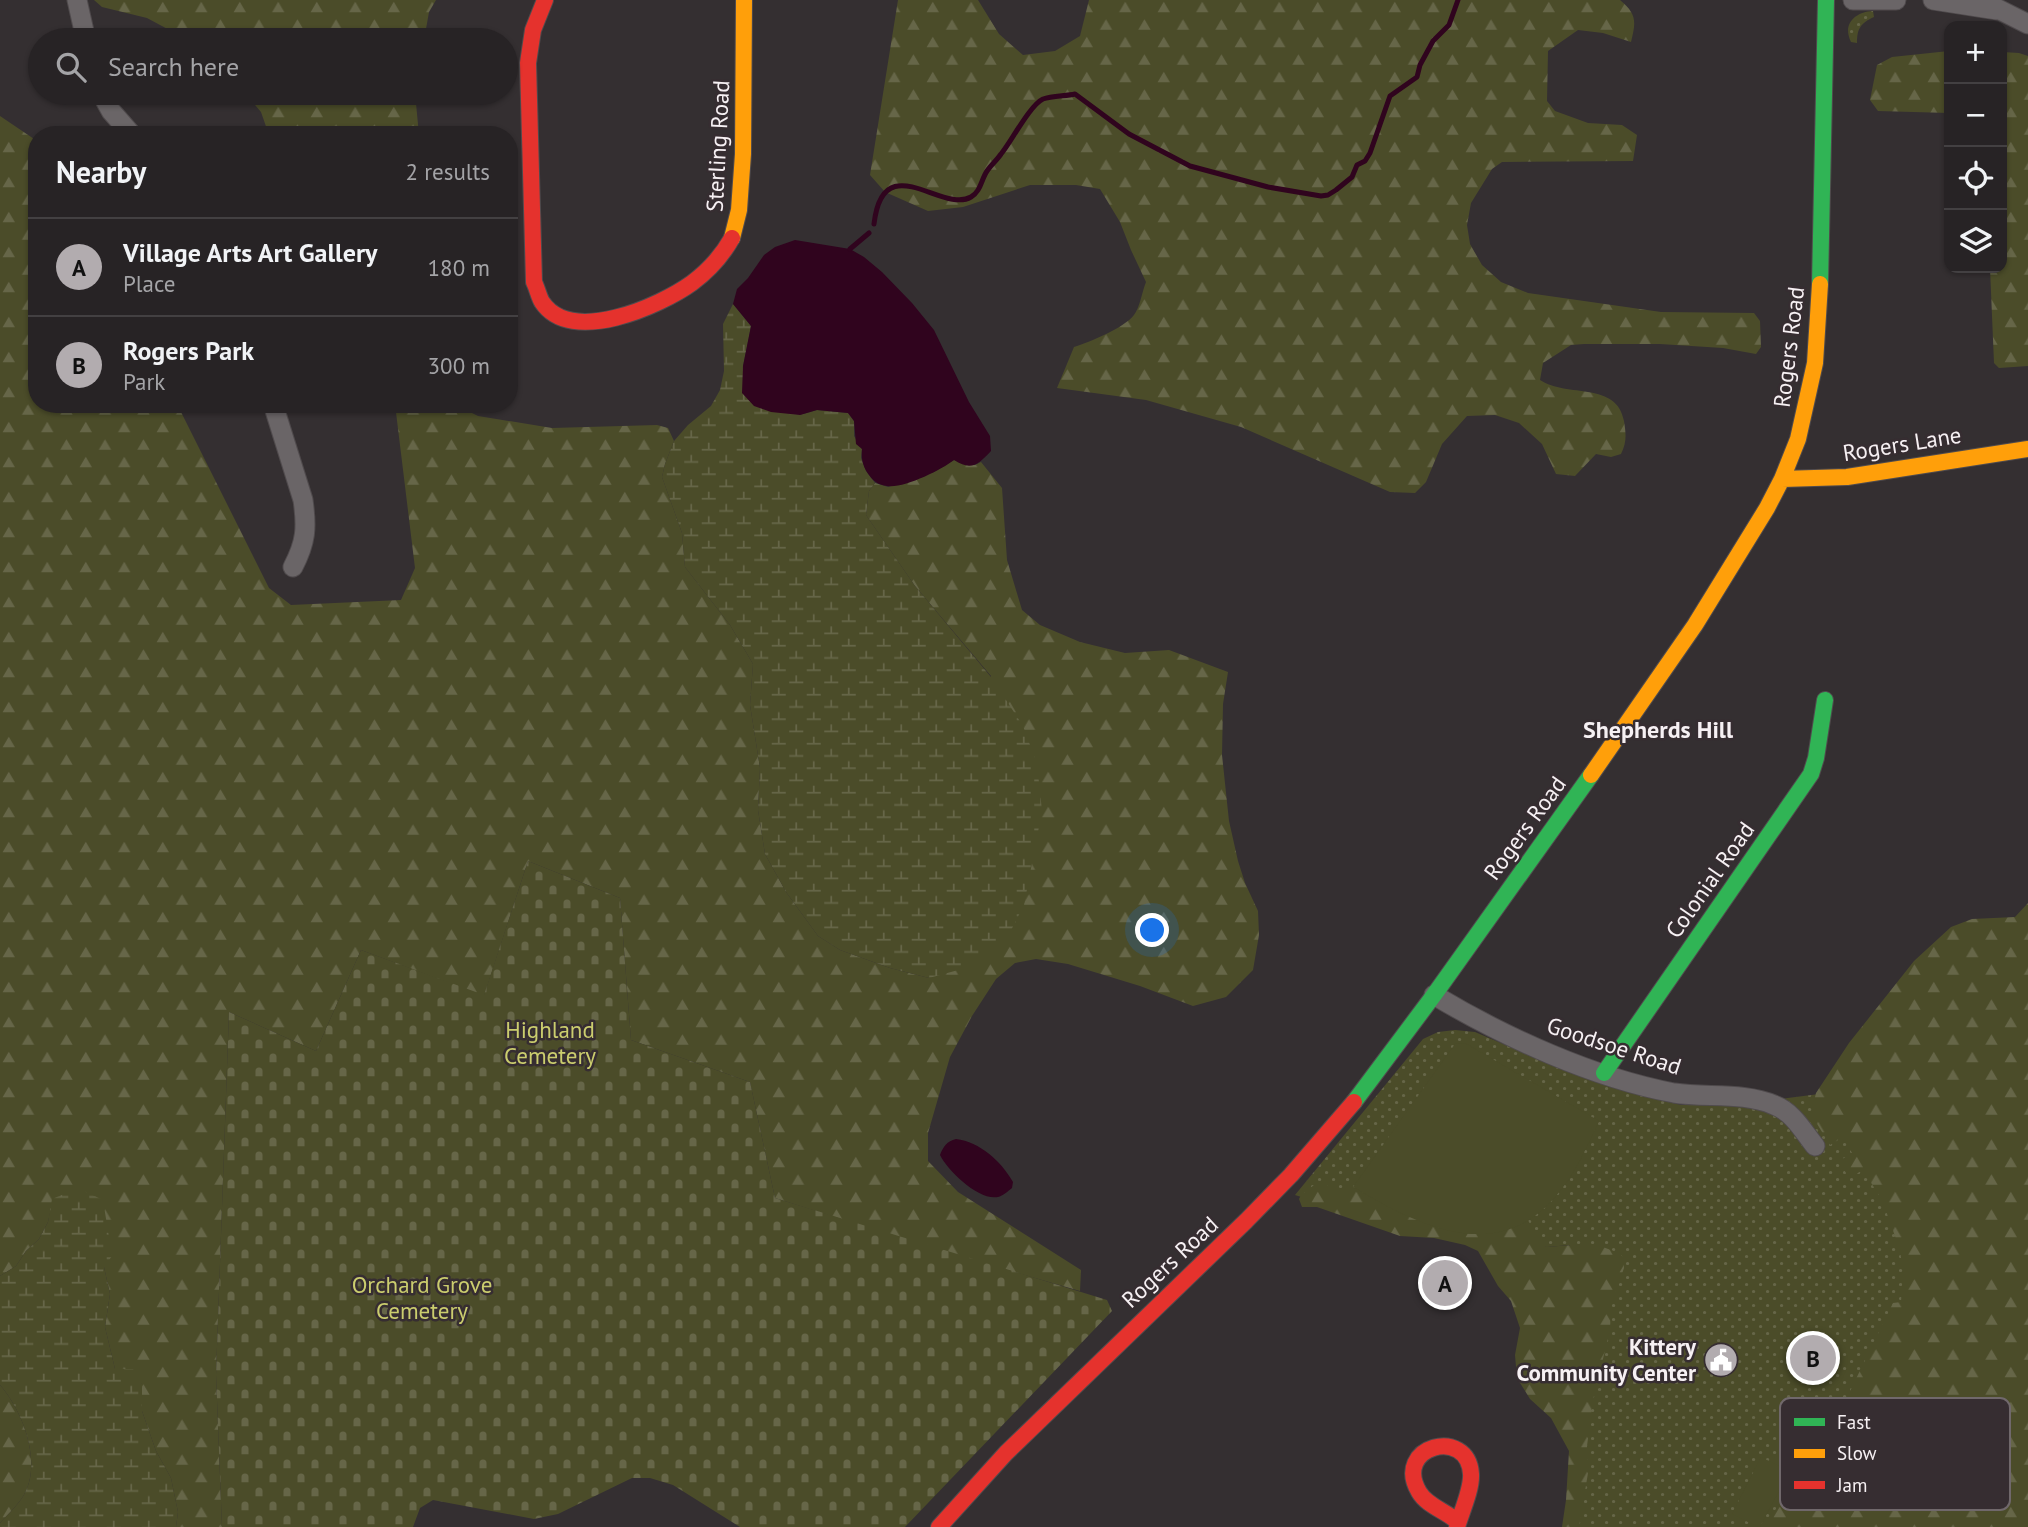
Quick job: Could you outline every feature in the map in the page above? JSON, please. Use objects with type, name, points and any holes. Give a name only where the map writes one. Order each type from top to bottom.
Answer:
[{"type":"main road","name":"Sterling Road","points":[[545,0],[533,27],[528,62],[533,270],[535,289],[543,305],[555,315],[576,321],[599,321],[632,314],[656,305],[705,272],[727,246],[737,219],[744,134],[744,0]]},
{"type":"main road","name":"Rogers Road","points":[[939,1527],[1018,1441],[1221,1246],[1291,1175],[1338,1122],[1434,995],[1695,625],[1768,508],[1803,423],[1817,344],[1823,195],[1826,0]]},
{"type":"main road","name":"Rogers Lane","points":[[1782,479],[1847,477],[2028,449]]},
{"type":"main road","name":"Colonial Road","points":[[1604,1073],[1811,774],[1825,700]]},
{"type":"main road","points":[[1442,1445],[1453,1447],[1469,1464],[1471,1480],[1458,1525],[1450,1515],[1424,1499],[1415,1483],[1415,1464],[1418,1457],[1429,1448],[1442,1445]]},
{"type":"street","points":[[77,0],[83,28]]},
{"type":"street","points":[[1853,0],[1895,0]]},
{"type":"street","points":[[1933,0],[1989,5],[2028,24]]},
{"type":"street","points":[[108,105],[124,126]]},
{"type":"street","points":[[276,413],[303,500],[305,516],[304,542],[293,567]]},
{"type":"street","name":"Goodsoe Road","points":[[1434,995],[1463,1013],[1544,1051],[1604,1073],[1675,1093],[1738,1098],[1774,1105],[1786,1112],[1815,1146]]},
{"type":"green space","points":[[94,0],[436,0],[429,12],[426,28],[166,28],[147,18],[102,7]]},
{"type":"green space","points":[[898,0],[978,0],[999,34],[1023,55],[1055,51],[1080,36],[1089,0],[1620,0],[1630,10],[1634,19],[1631,42],[1603,33],[1578,30],[1548,51],[1547,101],[1555,111],[1588,123],[1622,125],[1637,135],[1633,161],[1502,162],[1492,169],[1471,203],[1467,225],[1470,244],[1482,265],[1501,282],[1528,293],[1661,312],[1754,313],[1760,321],[1761,347],[1756,354],[1723,348],[1660,344],[1571,345],[1543,363],[1540,380],[1612,400],[1619,408],[1624,421],[1626,438],[1621,454],[1611,457],[1596,454],[1575,476],[1556,474],[1542,444],[1519,423],[1495,415],[1467,416],[1442,444],[1426,482],[1415,493],[1390,492],[1241,427],[1146,400],[1057,388],[1074,347],[1106,334],[1129,320],[1138,308],[1146,282],[1120,222],[1100,189],[1076,185],[1030,185],[963,207],[928,211],[885,192],[870,175]]},
{"type":"green space","points":[[1873,11],[1874,17],[1859,30],[1857,43],[1851,42],[1848,30],[1852,20]]},
{"type":"green space","points":[[1944,52],[1944,113],[1878,111],[1870,100],[1877,65],[1892,57]]},
{"type":"green space","points":[[2007,52],[2019,53],[2028,56],[2028,366],[1999,368],[1994,363],[1990,273],[2007,273]]},
{"type":"green space","points":[[255,105],[416,105],[418,126],[266,126]]},
{"type":"green space","points":[[0,116],[28,135],[28,413],[182,413],[269,588],[291,605],[401,600],[415,568],[396,413],[472,413],[552,428],[657,425],[668,428],[674,441],[662,477],[682,533],[685,567],[730,625],[753,664],[750,705],[760,768],[758,810],[765,854],[786,892],[818,936],[840,950],[890,968],[929,978],[991,676],[915,586],[866,515],[869,491],[875,483],[888,487],[934,472],[954,460],[975,465],[981,462],[1002,488],[1007,560],[1022,610],[1040,625],[1080,642],[1125,653],[1169,650],[1228,672],[1223,704],[1222,755],[1229,821],[1238,861],[1258,911],[1259,935],[1253,970],[1226,997],[1193,1006],[1068,964],[1036,959],[1015,963],[996,979],[950,1057],[928,1133],[928,1161],[958,1192],[1081,1270],[1080,1291],[775,1198],[750,1082],[631,1040],[620,898],[528,861],[484,996],[361,950],[316,1051],[229,1012],[216,1375],[222,1527],[176,1527],[178,1512],[171,1478],[156,1451],[142,1411],[142,1384],[115,1369],[105,1327],[110,1294],[104,1267],[53,1199],[48,1222],[39,1239],[26,1251],[16,1266],[0,1276]]},
{"type":"green space","points":[[733,304],[751,326],[743,366],[800,415],[817,410],[848,413],[854,421],[854,436],[862,449],[861,458],[875,483],[869,491],[866,515],[915,586],[991,677],[1023,726],[1037,764],[1042,811],[1024,905],[1007,938],[962,969],[929,978],[890,968],[840,950],[818,936],[786,892],[765,854],[758,810],[760,768],[750,705],[753,664],[730,625],[685,567],[682,533],[662,477],[674,441],[711,406],[720,390],[724,371],[723,324]]},
{"type":"green space","name":"Orchard Grove Cemetery","points":[[528,861],[620,898],[631,1040],[750,1082],[775,1198],[1107,1300],[1112,1311],[905,1527],[740,1527],[673,1485],[650,1478],[632,1478],[558,1514],[534,1519],[433,1500],[420,1508],[413,1527],[222,1527],[216,1375],[229,1012],[316,1051],[361,950],[484,995]]},
{"type":"green space","points":[[2028,903],[2028,1527],[1767,1527],[1780,1501],[1780,1510],[2010,1510],[2010,1398],[1847,1398],[1893,1303],[1901,1302],[1903,1273],[1900,1250],[1882,1200],[1863,1170],[1849,1178],[1839,1161],[1852,1153],[1843,1137],[1830,1145],[1811,1114],[1816,1093],[1849,1043],[1914,961],[1951,927],[1972,919],[2015,917]]},
{"type":"green space","points":[[1438,1032],[1475,1032],[1555,1066],[1628,1092],[1681,1105],[1734,1105],[1874,1087],[1983,1398],[1780,1398],[1780,1510],[2010,1510],[2010,1476],[2028,1527],[1574,1527],[1570,1245],[1547,1247],[1423,1235],[1295,1195],[1423,1039]]},
{"type":"green space","points":[[1465,1043],[1599,1121],[1575,1169],[1556,1196],[1533,1217],[1508,1229],[1483,1234],[1456,1232],[1430,1225],[1353,1187],[1455,1044]]},
{"type":"green space","points":[[1318,1182],[1342,1190],[1353,1187],[1407,1215],[1453,1231],[1467,1234],[1497,1232],[1528,1220],[1539,1242],[1546,1247],[1600,1246],[1623,1257],[1624,1268],[1611,1305],[1610,1330],[1593,1400],[1587,1446],[1588,1473],[1579,1527],[1562,1527],[1569,1451],[1551,1418],[1530,1399],[1517,1378],[1515,1355],[1520,1328],[1511,1301],[1498,1286],[1478,1251],[1434,1238],[1400,1236],[1317,1207],[1302,1207],[1299,1199],[1301,1195]]},
{"type":"green space","points":[[69,1192],[86,1192],[103,1200],[112,1256],[104,1267],[110,1294],[105,1327],[115,1369],[133,1369],[142,1384],[142,1411],[156,1451],[171,1478],[178,1512],[176,1527],[0,1527],[0,1523],[22,1498],[28,1485],[31,1455],[23,1423],[0,1385],[0,1276],[16,1266],[26,1251],[39,1239],[48,1222],[52,1199]]},
{"type":"green space","points":[[0,1385],[23,1423],[31,1455],[31,1470],[22,1498],[0,1523]]},
{"type":"green space","points":[[1761,1457],[1780,1466],[1780,1488],[1760,1527],[1732,1514]]},
{"type":"shaded area","points":[[795,240],[850,249],[882,272],[912,303],[934,330],[969,402],[990,436],[991,451],[982,460],[970,466],[954,460],[912,482],[894,486],[882,485],[873,480],[865,469],[862,449],[856,444],[854,421],[848,413],[817,410],[800,415],[771,412],[754,406],[742,393],[743,366],[751,326],[733,304],[737,289],[764,255],[775,247]]},
{"type":"shaded area","points":[[956,1139],[981,1148],[996,1160],[1013,1182],[1012,1188],[1000,1196],[990,1197],[965,1184],[940,1155],[950,1141]]},
{"type":"waterway","points":[[874,224],[880,201],[889,189],[901,186],[959,200],[971,197],[1038,103],[1047,98],[1075,94],[1129,134],[1190,166],[1268,187],[1328,195],[1352,177],[1357,165],[1365,161],[1390,96],[1417,77],[1420,65],[1433,41],[1449,25],[1458,0]]},
{"type":"waterway","points":[[850,249],[869,233]]},
{"type":"traffic: fast","points":[[1820,284],[1826,0]]},
{"type":"traffic: fast","points":[[1604,1073],[1811,774],[1825,700]]},
{"type":"traffic: fast","points":[[1354,1102],[1591,775]]},
{"type":"traffic: slow","points":[[732,238],[739,210],[743,154],[744,0]]},
{"type":"traffic: slow","points":[[1591,775],[1695,625],[1782,479],[1798,439],[1815,363],[1820,284]]},
{"type":"traffic: slow","points":[[1782,479],[1847,477],[2028,449]]},
{"type":"traffic: jam","points":[[545,0],[533,30],[528,63],[534,282],[542,302],[555,315],[573,321],[616,318],[638,311],[692,283],[714,263],[732,238]]},
{"type":"traffic: jam","points":[[939,1527],[1006,1453],[1291,1175],[1354,1102]]},
{"type":"traffic: jam","points":[[1457,1527],[1471,1480],[1467,1459],[1458,1450],[1446,1446],[1434,1448],[1423,1453],[1415,1463],[1413,1476],[1422,1497],[1458,1522]]},
{"type":"place","name":"Village Arts Art Gallery","points":[[1445,1283]]},
{"type":"place","name":"Rogers Park","points":[[1813,1358]]},
{"type":"place","name":"Kittery Community Center","points":[[1721,1360]]},
{"type":"district","name":"Shepherds Hill","points":[[1658,730]]},
{"type":"park label","name":"Highland Cemetery","points":[[550,1043]]}]
